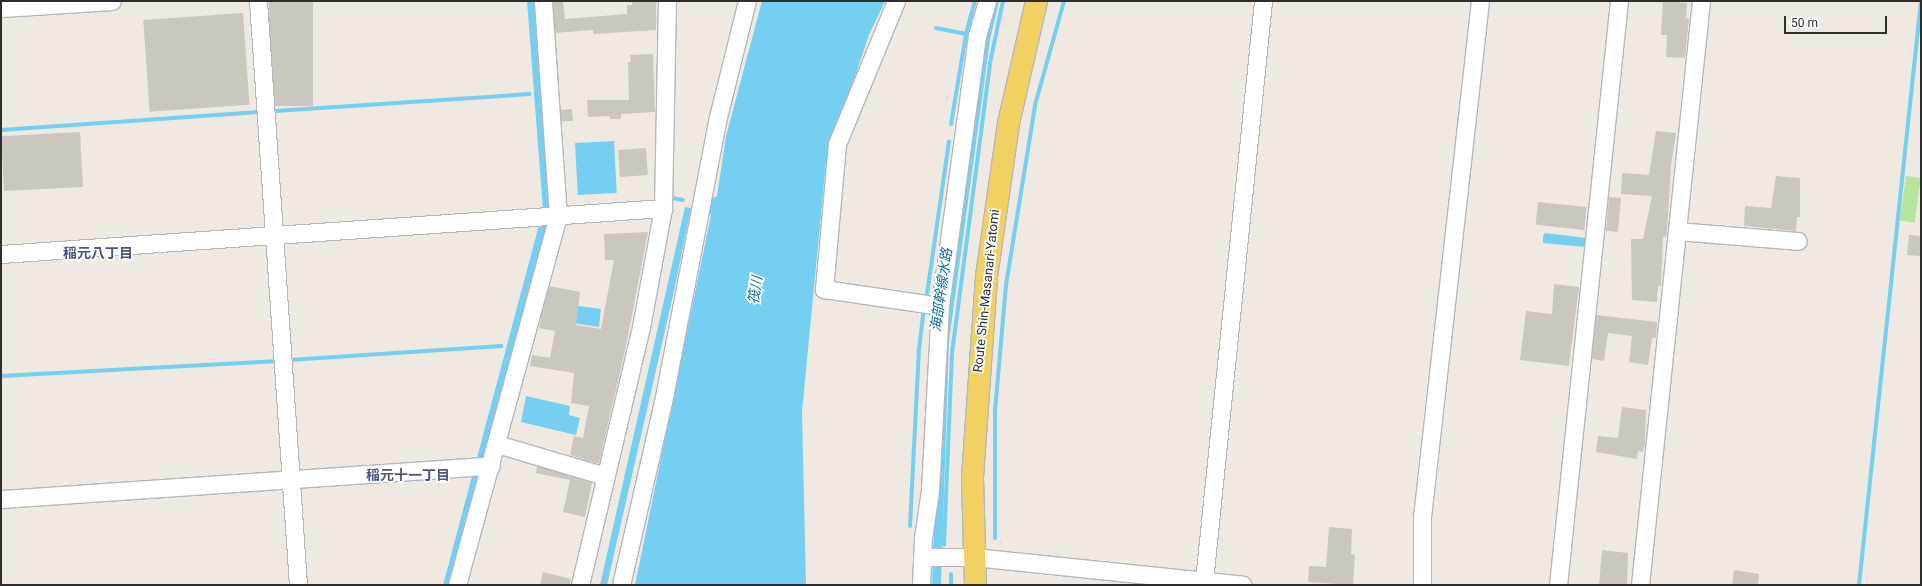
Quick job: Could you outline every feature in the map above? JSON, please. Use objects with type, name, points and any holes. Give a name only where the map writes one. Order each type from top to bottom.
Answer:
[{"type":"main road","name":"Route Shin-Masanari-Yatomi","points":[[975,585],[972,477],[986,276],[1008,123],[1036,1]]},
{"type":"street","points":[[1,8],[112,1]]},
{"type":"street","points":[[258,1],[298,585]]},
{"type":"street","points":[[457,585],[485,467],[497,444],[550,217],[543,1]]},
{"type":"street","points":[[580,585],[641,327],[663,208],[667,1]]},
{"type":"street","points":[[621,585],[664,396],[718,117],[747,1]]},
{"type":"street","points":[[896,1],[838,144],[824,289],[940,306]]},
{"type":"street","points":[[921,585],[931,557],[930,490],[933,395],[940,306],[976,36],[987,1]]},
{"type":"street","points":[[1199,582],[1263,1]]},
{"type":"street","points":[[1422,585],[1422,518],[1480,1]]},
{"type":"street","points":[[1558,585],[1619,1]]},
{"type":"street","points":[[1640,585],[1701,1]]},
{"type":"street","points":[[1,254],[663,208]]},
{"type":"street","points":[[1677,231],[1798,241]]},
{"type":"street","points":[[497,444],[605,476]]},
{"type":"street","points":[[1,499],[485,467]]},
{"type":"street","points":[[931,557],[974,557],[1199,582],[1243,585]]},
{"type":"green space","points":[[1906,176],[1921,178],[1915,223],[1900,221]]},
{"type":"water","points":[[527,1],[535,1],[551,211],[451,585],[443,585],[543,210]]},
{"type":"water","name":"筏川","points":[[762,1],[885,1],[869,35],[826,162],[802,412],[806,585],[635,585],[711,215],[709,213],[710,209],[707,208],[709,200],[717,196],[726,136]]},
{"type":"water","points":[[992,1],[999,1],[990,40],[949,341],[941,585],[932,585],[940,359],[983,38]]},
{"type":"water","points":[[614,141],[617,193],[578,195],[575,143]]},
{"type":"water","points":[[685,207],[691,208],[674,291],[607,585],[600,585]]},
{"type":"water","points":[[1545,233],[1586,238],[1585,247],[1543,243],[1543,236]]},
{"type":"water","points":[[578,306],[601,309],[599,327],[539,318],[540,310],[576,315]]},
{"type":"water","points":[[526,396],[570,406],[569,415],[580,418],[576,435],[521,422]]},
{"type":"building","points":[[269,1],[313,1],[313,106],[269,106]]},
{"type":"building","points":[[553,1],[563,1],[565,19],[627,14],[627,5],[632,5],[632,1],[656,1],[656,30],[593,34],[593,30],[555,33]]},
{"type":"building","points":[[1663,1],[1687,3],[1686,18],[1689,18],[1685,58],[1666,57],[1667,35],[1661,35]]},
{"type":"building","points":[[243,13],[249,105],[150,112],[143,20]]},
{"type":"building","points":[[653,54],[655,112],[621,114],[621,119],[610,119],[609,116],[588,117],[587,100],[629,100],[628,62],[631,62],[630,55]]},
{"type":"building","points":[[572,109],[573,121],[561,121],[561,110]]},
{"type":"building","points":[[1656,131],[1676,133],[1671,166],[1667,232],[1666,237],[1663,237],[1661,286],[1658,286],[1657,302],[1632,300],[1631,239],[1643,239],[1652,196],[1621,194],[1622,173],[1649,175]]},
{"type":"building","points":[[80,132],[83,187],[4,191],[1,136]]},
{"type":"building","points":[[646,148],[648,175],[620,177],[618,150]]},
{"type":"building","points":[[1776,176],[1800,178],[1800,217],[1797,217],[1796,231],[1744,226],[1745,206],[1771,208]]},
{"type":"building","points":[[1609,197],[1621,198],[1618,232],[1606,231]]},
{"type":"building","points":[[1538,202],[1587,207],[1584,230],[1536,225]]},
{"type":"building","points":[[648,232],[626,346],[599,463],[596,463],[570,455],[574,436],[583,438],[589,406],[571,403],[574,373],[530,366],[532,355],[550,358],[555,331],[539,328],[549,286],[580,292],[576,325],[601,329],[614,260],[605,260],[604,234]]},
{"type":"building","points":[[1909,235],[1921,236],[1921,256],[1907,255]]},
{"type":"building","points":[[1554,284],[1579,287],[1569,366],[1520,360],[1526,311],[1552,314]]},
{"type":"building","points":[[1596,315],[1657,322],[1656,338],[1652,338],[1648,365],[1629,362],[1632,336],[1608,333],[1604,361],[1592,359]]},
{"type":"building","points":[[1622,407],[1646,410],[1645,444],[1643,452],[1638,451],[1637,459],[1596,452],[1598,436],[1618,438]]},
{"type":"building","points":[[537,466],[592,483],[585,517],[563,512],[570,480],[536,473]]},
{"type":"building","points":[[1329,527],[1352,529],[1351,554],[1355,555],[1353,585],[1308,582],[1309,566],[1326,567]]},
{"type":"building","points":[[1602,550],[1628,553],[1627,585],[1599,585]]},
{"type":"building","points":[[1734,570],[1759,574],[1758,585],[1732,585]]},
{"type":"building","points":[[543,572],[571,579],[570,585],[540,585]]},
{"type":"waterway","points":[[951,124],[966,34],[975,1]]},
{"type":"waterway","points":[[944,545],[952,353],[990,63],[1003,1]]},
{"type":"waterway","points":[[995,538],[995,411],[1006,285],[1035,105],[1064,1]]},
{"type":"waterway","points":[[1859,585],[1921,1]]},
{"type":"waterway","points":[[936,28],[966,34]]},
{"type":"waterway","points":[[275,111],[529,94]]},
{"type":"waterway","points":[[1,130],[257,112]]},
{"type":"waterway","name":"海部幹線水路","points":[[927,294],[949,142]]},
{"type":"waterway","points":[[672,198],[683,200]]},
{"type":"waterway","name":"海部幹線水路","points":[[910,526],[919,349],[924,310]]},
{"type":"waterway","points":[[289,360],[502,346]]},
{"type":"waterway","points":[[1,376],[275,361]]},
{"type":"waterway","points":[[951,574],[951,585]]},
{"type":"district","name":"稲元八丁目","points":[[98,253]]},
{"type":"district","name":"稲元十一丁目","points":[[408,475]]}]
